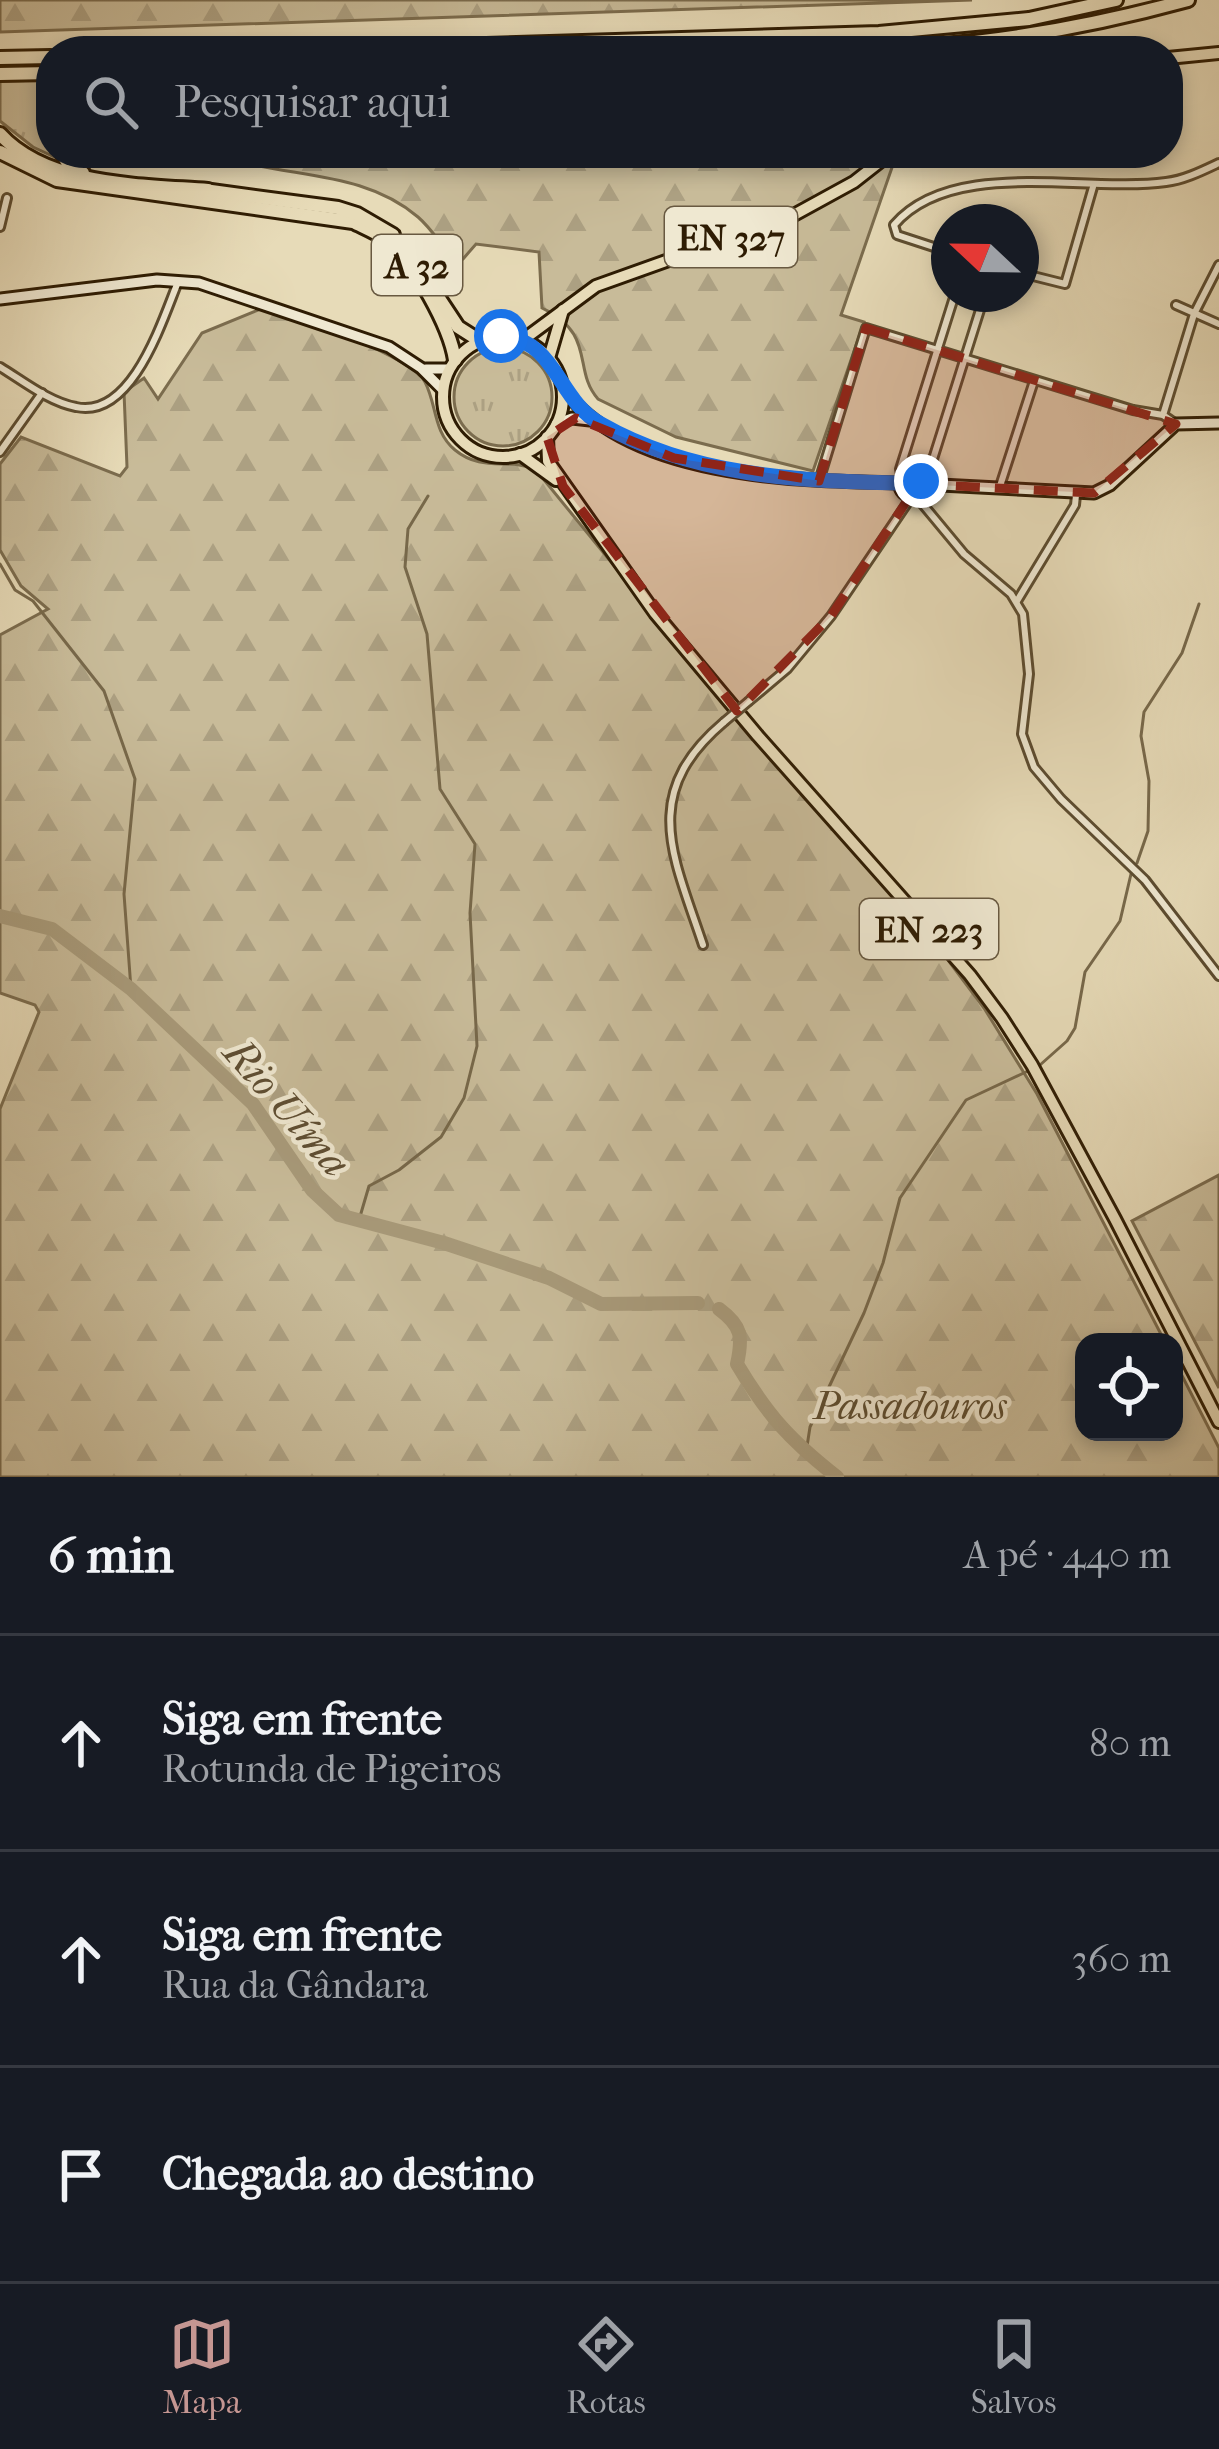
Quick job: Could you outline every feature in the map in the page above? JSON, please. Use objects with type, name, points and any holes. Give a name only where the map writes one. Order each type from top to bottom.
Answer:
[{"type":"highway","points":[[772,36],[900,32],[1029,19],[1115,0]]},
{"type":"highway","points":[[1034,36],[1188,0]]},
{"type":"highway","points":[[0,58],[36,57]]},
{"type":"highway","points":[[0,74],[36,73]]},
{"type":"highway","name":"A 32","points":[[0,134],[36,162]]},
{"type":"highway","name":"A 32","points":[[0,148],[57,180],[357,214],[396,237],[458,326],[480,340]]},
{"type":"highway","name":"A 32","points":[[50,168],[203,197]]},
{"type":"highway","points":[[76,168],[89,177]]},
{"type":"highway","name":"A 32","points":[[302,210],[353,222],[390,242],[452,336],[452,365]]},
{"type":"main road","points":[[1183,57],[1219,53]]},
{"type":"main road","name":"EN 327","points":[[523,340],[564,307],[620,275],[792,217],[871,168]]},
{"type":"main road","points":[[0,298],[178,281],[238,295],[364,337],[421,368],[443,390]]},
{"type":"main road","points":[[549,358],[564,307]]},
{"type":"main road","points":[[562,387],[556,424],[547,437],[520,454],[488,455],[460,439],[444,411],[443,390],[452,365],[480,340],[501,336],[523,340],[549,358],[575,405],[596,421],[674,458],[819,482],[901,481],[914,474],[917,489]]},
{"type":"main road","points":[[421,368],[452,365]]},
{"type":"main road","points":[[556,424],[572,418],[596,421]]},
{"type":"main road","points":[[901,481],[903,493],[917,489],[1094,493],[1110,485],[1176,424],[1219,423]]},
{"type":"main road","name":"EN 223","points":[[547,437],[548,461],[563,486],[655,613],[970,975],[1002,1018],[1033,1065],[1219,1423]]},
{"type":"main road","name":"EN 223","points":[[520,454],[563,486]]},
{"type":"street","points":[[931,245],[893,231],[913,206],[940,193],[992,185],[1094,187],[1170,182],[1219,164]]},
{"type":"street","points":[[1039,278],[1064,284],[1094,187]]},
{"type":"street","points":[[0,227],[8,198]]},
{"type":"street","points":[[1163,415],[1194,314],[1219,265]]},
{"type":"street","points":[[0,367],[42,393],[88,409],[121,392],[137,374],[178,281]]},
{"type":"street","points":[[1176,305],[1219,324]]},
{"type":"street","points":[[901,481],[900,469],[949,312]]},
{"type":"street","points":[[703,945],[668,824],[676,778],[698,744],[787,669],[831,616],[927,478],[979,312]]},
{"type":"street","points":[[819,482],[866,328],[1034,381],[1163,415],[1176,424]]},
{"type":"street","points":[[999,489],[1034,381]]},
{"type":"street","points":[[0,452],[42,393]]},
{"type":"street","points":[[917,489],[964,554],[1017,602],[1028,637],[1022,734],[1034,766],[1061,799],[1145,880],[1219,976]]},
{"type":"street","points":[[1017,602],[1076,505],[1076,495]]},
{"type":"highlighted area","points":[[866,328],[1176,424],[1094,493],[918,484],[831,616],[737,711],[563,486],[547,437],[576,418],[674,458],[819,481]]},
{"type":"green space","points":[[0,0],[972,0],[0,32]]},
{"type":"green space","points":[[36,80],[36,148],[0,121],[0,81]]},
{"type":"green space","points":[[275,168],[892,168],[841,315],[864,322],[813,471],[676,437],[598,399],[570,329],[542,308],[539,252],[476,244],[463,259],[455,260],[418,217],[395,201],[345,182]]},
{"type":"green space","name":"Passadouros","points":[[263,308],[351,338],[416,372],[429,391],[443,435],[455,450],[476,461],[536,470],[731,709],[939,948],[984,1008],[1037,1094],[1160,1333],[1075,1333],[1075,1441],[1183,1441],[1183,1378],[1219,1448],[1219,1477],[0,1477],[0,1109],[39,1012],[35,1005],[0,993],[0,635],[48,609],[21,586],[0,550],[0,464],[21,437],[120,476],[127,467],[124,392],[144,378],[158,399],[202,333]]},
{"type":"green space","points":[[503,348],[538,362],[552,397],[538,432],[503,446],[468,432],[454,397],[468,362]]},
{"type":"green space","points":[[1219,1175],[1219,1388],[1132,1221]]},
{"type":"waterway","points":[[359,1220],[369,1186],[399,1170],[441,1137],[464,1098],[477,1046],[470,913],[475,844],[440,789],[427,634],[405,567],[408,529],[428,496]]},
{"type":"waterway","points":[[0,564],[15,590],[33,601],[104,691],[135,779],[124,894],[131,989]]},
{"type":"waterway","points":[[1137,863],[1148,831],[1149,781],[1141,736],[1144,712],[1182,653],[1199,604]]},
{"type":"waterway","points":[[1040,1065],[1075,1028],[1085,972],[1120,921],[1131,874]]},
{"type":"waterway","name":"Rio Uíma","points":[[0,916],[52,929],[131,989],[253,1104],[312,1190],[339,1215],[549,1278],[601,1304],[698,1303]]},
{"type":"waterway","points":[[806,1453],[810,1427],[883,1263],[900,1198],[966,1100],[1028,1071]]},
{"type":"waterway","name":"Rio Uíma","points":[[719,1309],[736,1327],[740,1339],[737,1364],[759,1398],[793,1439],[837,1477]]},
{"type":"route","points":[[501,336],[541,350],[579,408],[660,454],[819,482],[900,483],[910,474],[921,481]]}]
